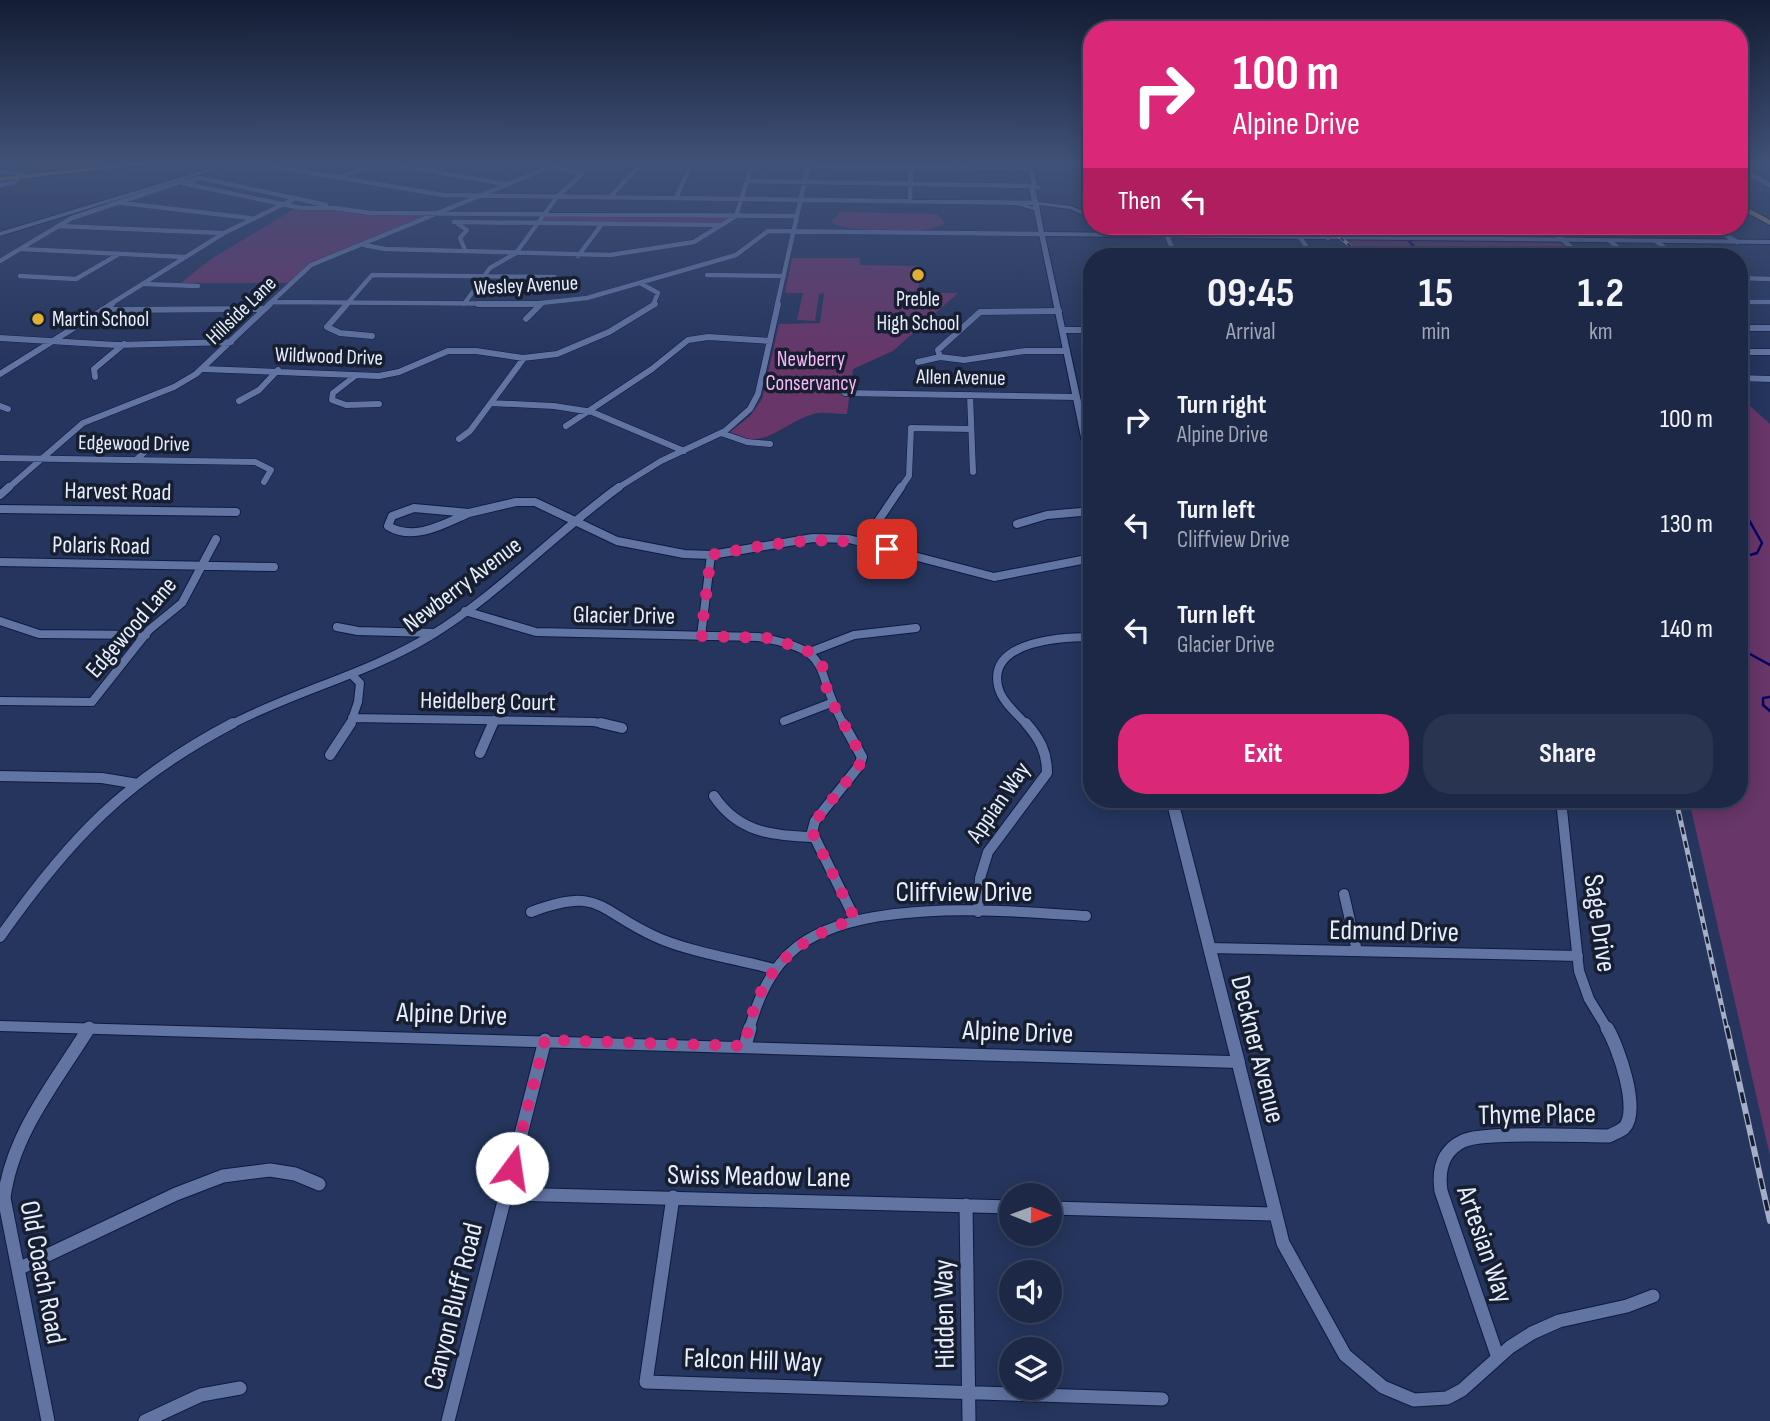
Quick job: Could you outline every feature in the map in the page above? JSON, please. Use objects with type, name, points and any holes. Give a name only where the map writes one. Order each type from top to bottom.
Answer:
[{"type":"street","points":[[0,261],[53,228]]},
{"type":"street","points":[[112,228],[224,233]]},
{"type":"street","points":[[0,374],[233,228]]},
{"type":"street","name":"Hillside Lane","points":[[0,495],[83,423],[174,387],[203,369],[311,265],[401,228]]},
{"type":"street","points":[[464,228],[467,230],[460,238],[465,250]]},
{"type":"street","points":[[464,304],[490,268],[516,253],[533,228]]},
{"type":"street","points":[[578,256],[599,228]]},
{"type":"street","points":[[362,244],[385,249],[610,256],[690,243],[715,228]]},
{"type":"street","points":[[1042,228],[1083,428]]},
{"type":"street","name":"Wesley Avenue","points":[[272,302],[541,304],[578,300],[736,255],[768,231],[794,231]]},
{"type":"street","points":[[794,231],[1083,235]]},
{"type":"street","name":"Newberry Avenue","points":[[0,937],[54,863],[96,820],[138,784],[177,756],[236,722],[351,674],[435,633],[575,521],[647,469],[721,433],[742,418],[756,400],[794,231]]},
{"type":"street","points":[[1099,235],[1770,242]]},
{"type":"street","points":[[1150,235],[1155,236]]},
{"type":"street","points":[[1159,235],[1167,236]]},
{"type":"street","points":[[1557,235],[1572,248]]},
{"type":"street","points":[[1726,235],[1737,242]]},
{"type":"street","points":[[1167,236],[1172,248]]},
{"type":"street","points":[[1300,237],[1307,248]]},
{"type":"street","points":[[1610,241],[1618,248]]},
{"type":"street","points":[[1656,241],[1665,248]]},
{"type":"street","points":[[20,249],[187,257]]},
{"type":"street","points":[[20,276],[76,279],[119,254]]},
{"type":"street","points":[[372,336],[331,331],[327,324],[372,275],[555,277]]},
{"type":"street","points":[[707,275],[784,276]]},
{"type":"street","points":[[1748,278],[1770,279]]},
{"type":"street","name":"Wildwood Drive","points":[[203,369],[278,370],[355,376],[401,373],[449,350],[524,358],[571,351],[657,301],[658,293],[640,283]]},
{"type":"street","points":[[142,284],[198,286]]},
{"type":"street","points":[[1748,302],[1770,302]]},
{"type":"street","points":[[526,319],[541,304]]},
{"type":"street","points":[[101,310],[148,312],[265,309]]},
{"type":"street","points":[[940,357],[938,350],[977,314],[995,310],[1059,311]]},
{"type":"street","points":[[1748,328],[1770,328]]},
{"type":"street","points":[[1063,330],[1083,330]]},
{"type":"street","points":[[566,426],[688,340],[708,337],[770,341]]},
{"type":"street","points":[[0,338],[124,344],[231,342]]},
{"type":"street","points":[[95,377],[94,369],[124,344]]},
{"type":"street","points":[[918,362],[940,357],[960,361],[1025,351],[1067,351]]},
{"type":"street","points":[[1748,352],[1770,352]]},
{"type":"street","points":[[459,439],[470,431],[524,358]]},
{"type":"street","points":[[239,401],[259,390],[278,370]]},
{"type":"street","points":[[355,376],[333,394],[332,400],[346,405],[379,404]]},
{"type":"street","points":[[1748,378],[1770,379]]},
{"type":"street","name":"Allen Avenue","points":[[845,393],[1076,397]]},
{"type":"street","points":[[970,395],[973,472]]},
{"type":"street","points":[[491,403],[554,406],[589,411],[684,451]]},
{"type":"street","points":[[0,406],[8,409]]},
{"type":"street","points":[[864,542],[909,475],[911,428],[971,429]]},
{"type":"street","points":[[721,433],[747,442],[770,444]]},
{"type":"street","points":[[136,460],[153,444]]},
{"type":"street","name":"Edgewood Drive","points":[[0,458],[251,462],[267,466],[271,470],[264,482]]},
{"type":"street","points":[[469,513],[409,509],[392,516],[387,524],[397,532],[416,532],[469,513],[528,501],[629,545],[711,555],[813,538],[864,542],[994,577],[1010,576],[1069,558],[1083,558]]},
{"type":"street","name":"Harvest Road","points":[[0,509],[236,512]]},
{"type":"street","points":[[1017,524],[1047,515],[1083,512]]},
{"type":"street","name":"Edgewood Lane","points":[[0,701],[92,702],[146,635],[182,603],[216,539]]},
{"type":"street","points":[[701,636],[711,555]]},
{"type":"street","name":"Polaris Road","points":[[0,562],[274,567]]},
{"type":"street","name":"Glacier Drive","points":[[465,611],[536,632],[771,638],[810,652]]},
{"type":"street","points":[[0,621],[39,634],[146,635]]},
{"type":"street","points":[[337,627],[358,631],[435,633]]},
{"type":"street","points":[[855,919],[812,837],[815,821],[862,762],[861,751],[831,704],[825,672],[810,652],[854,635],[916,628]]},
{"type":"street","name":"Appian Way","points":[[978,912],[978,883],[983,857],[998,832],[1039,788],[1048,764],[1042,741],[1001,696],[996,683],[999,670],[1016,651],[1034,643],[1055,638],[1083,637]]},
{"type":"street","points":[[330,755],[341,743],[352,718],[360,687],[351,674]]},
{"type":"street","points":[[784,721],[831,704]]},
{"type":"street","name":"Heidelberg Court","points":[[352,718],[594,722],[622,728]]},
{"type":"street","points":[[480,753],[494,720]]},
{"type":"street","points":[[0,776],[102,778],[138,784]]},
{"type":"street","points":[[714,796],[725,813],[747,828],[771,836],[812,837]]},
{"type":"street","name":"Deckner Avenue","points":[[1174,808],[1283,1242],[1345,1356],[1356,1369],[1382,1388],[1408,1398],[1432,1400],[1452,1395],[1497,1354],[1518,1339],[1567,1318],[1630,1306],[1653,1297]]},
{"type":"street","name":"Sage Drive","points":[[1562,808],[1583,985],[1616,1042],[1632,1109],[1627,1125]]},
{"type":"street","points":[[1344,894],[1357,951]]},
{"type":"street","points":[[531,912],[564,900],[597,902],[655,937],[774,969]]},
{"type":"street","name":"Cliffview Drive","points":[[745,1046],[755,1000],[774,969],[808,940],[855,919],[907,911],[1086,916]]},
{"type":"street","name":"Edmund Drive","points":[[1209,948],[1578,956]]},
{"type":"street","name":"Alpine Drive","points":[[0,1026],[1237,1062]]},
{"type":"street","name":"Old Coach Road","points":[[48,1421],[4,1198],[7,1171],[13,1153],[89,1028]]},
{"type":"street","name":"Canyon Bluff Road","points":[[449,1421],[545,1040]]},
{"type":"street","name":"Thyme Place","points":[[1448,1149],[1462,1140],[1485,1136],[1597,1138],[1618,1132],[1627,1125]]},
{"type":"street","name":"Artesian Way","points":[[1448,1149],[1438,1169],[1441,1191],[1497,1354]]},
{"type":"street","points":[[18,1269],[192,1186],[230,1174],[279,1170],[319,1184]]},
{"type":"street","name":"Swiss Meadow Lane","points":[[506,1194],[999,1206]]},
{"type":"street","name":"Falcon Hill Way","points":[[673,1197],[646,1382],[968,1392]]},
{"type":"street","name":"Hidden Way","points":[[966,1205],[969,1421]]},
{"type":"street","points":[[1062,1208],[1274,1214]]},
{"type":"street","points":[[145,1421],[201,1395],[240,1388]]},
{"type":"street","points":[[968,1392],[1163,1399]]},
{"type":"green space","points":[[262,228],[397,228],[310,264],[289,283],[181,283],[211,259]]},
{"type":"green space","points":[[856,228],[928,228],[907,231]]},
{"type":"green space","points":[[1338,235],[1441,237],[1340,237]]},
{"type":"green space","points":[[1345,239],[1558,241],[1567,248],[1356,248]]},
{"type":"green space","name":"Newberry Conservancy","points":[[792,258],[860,258],[860,265],[919,266],[919,293],[958,293],[893,351],[853,369],[847,414],[813,414],[763,438],[742,438],[730,432],[750,416],[762,399],[779,324],[820,323],[824,293],[819,294],[815,321],[797,320],[803,293],[785,293]]},
{"type":"green space","points":[[1748,404],[1770,424],[1770,1156],[1691,808],[1748,808]]},
{"type":"waterway","points":[[1409,241],[1415,248]]},
{"type":"waterway","points":[[1748,518],[1762,543],[1757,553],[1748,556]]},
{"type":"waterway","points":[[1748,653],[1770,665]]},
{"type":"waterway","points":[[1770,697],[1763,698],[1763,705],[1770,711]]},
{"type":"railway","points":[[1337,235],[1353,248]]},
{"type":"railway","points":[[1678,808],[1727,1030]]},
{"type":"railway","points":[[1727,1028],[1770,1221]]},
{"type":"place","name":"Preble High School","points":[[918,275]]},
{"type":"place","name":"Martin School","points":[[38,319]]},
{"type":"route","points":[[512,1168],[545,1040],[745,1046],[755,1000],[774,969],[800,945],[817,934],[855,919],[812,837],[815,821],[862,762],[861,751],[831,704],[822,665],[810,652],[782,640],[701,636],[711,555],[826,538],[864,542],[887,549]]}]
